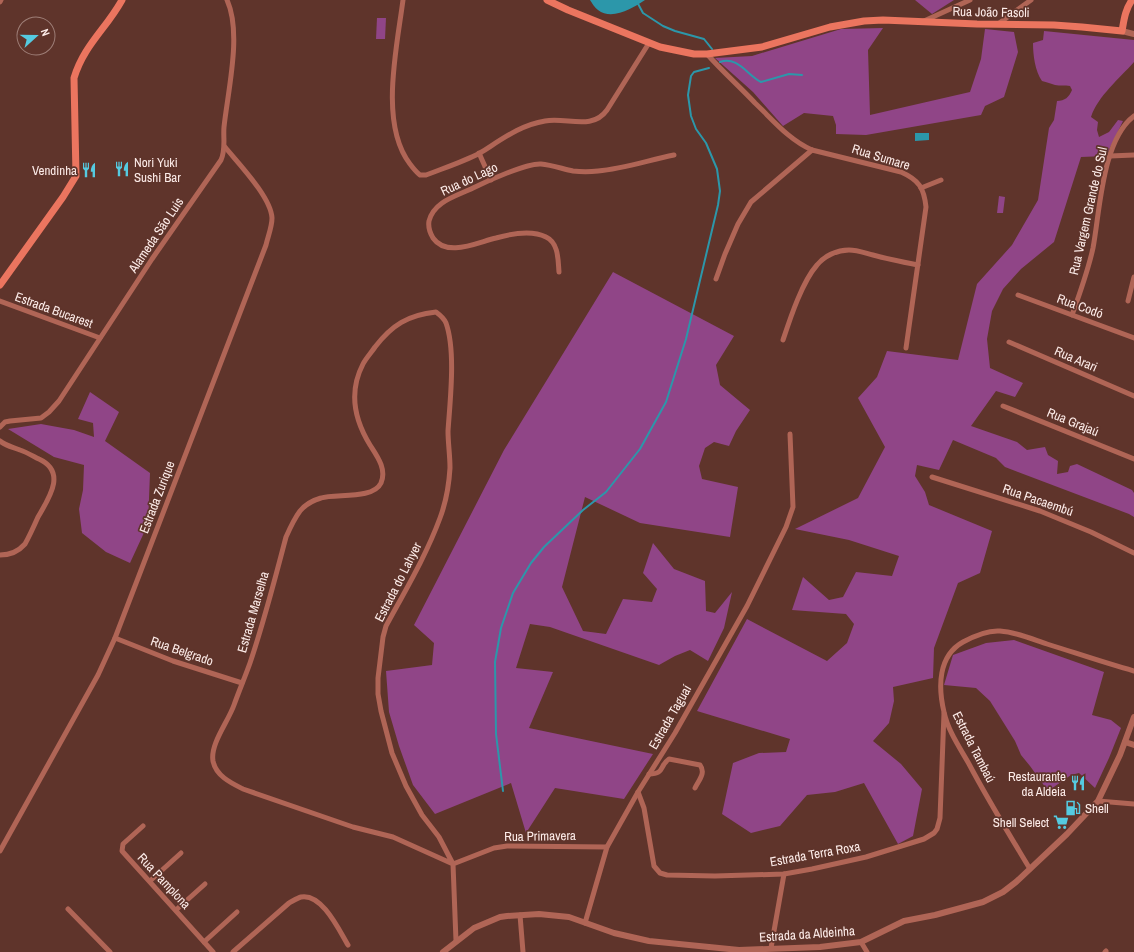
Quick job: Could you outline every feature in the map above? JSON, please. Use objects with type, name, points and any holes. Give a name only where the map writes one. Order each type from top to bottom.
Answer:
[{"type":"main road","points":[[0,285],[63,197],[76,176],[74,78],[77,67],[84,54],[122,0]]},
{"type":"main road","name":"Rua João Fasoli","points":[[548,0],[568,10],[660,47],[682,52],[707,54],[762,47],[846,23],[883,20],[1082,27],[1122,31]]},
{"type":"main road","points":[[1122,31],[1127,6],[1132,0]]},
{"type":"street","name":"Alameda São Luis","points":[[0,428],[5,422],[38,419],[49,412],[59,401],[152,259],[221,160],[225,147],[224,129],[231,77],[234,29],[232,15],[227,0]]},
{"type":"street","points":[[403,0],[394,71],[392,103],[393,123],[398,141],[405,157],[418,174],[426,175],[479,153],[518,129],[534,123],[546,120],[593,121],[601,118],[649,43]]},
{"type":"street","points":[[922,22],[970,0]]},
{"type":"street","points":[[997,25],[1031,0]]},
{"type":"street","name":"Rua João Fasoli","points":[[1122,31],[1134,34]]},
{"type":"street","name":"Rua Sumare","points":[[707,54],[727,76],[783,131],[804,146],[812,150],[901,172],[911,176],[921,188]]},
{"type":"street","name":"Rua Vargem Grande do Sul","points":[[1072,315],[1089,262],[1103,183],[1110,156],[1123,127],[1134,116]]},
{"type":"street","name":"Estrada Zurique","points":[[0,851],[98,675],[115,638],[266,245],[272,224],[271,212],[258,188],[225,147]]},
{"type":"street","points":[[716,279],[732,239],[751,202],[812,150]]},
{"type":"street","points":[[479,153],[491,180]]},
{"type":"street","points":[[1110,156],[1134,154]]},
{"type":"street","name":"Rua do Lago","points":[[559,272],[557,251],[553,243],[547,238],[536,234],[509,235],[460,247],[442,246],[434,240],[430,232],[429,223],[432,212],[443,202],[491,180],[530,165],[540,164],[575,171],[599,171],[674,155]]},
{"type":"street","points":[[906,348],[926,207],[925,196],[921,188],[942,180]]},
{"type":"street","points":[[783,340],[792,313],[810,274],[817,264],[830,255],[840,251],[859,251],[918,265]]},
{"type":"street","points":[[1128,301],[1134,277]]},
{"type":"street","name":"Rua Codó","points":[[1018,295],[1134,338]]},
{"type":"street","name":"Estrada Bucarest","points":[[0,302],[100,338]]},
{"type":"street","name":"Estrada do Lahyer","points":[[436,312],[442,316],[446,322],[451,354],[448,433],[450,467],[448,488],[441,517],[431,541],[386,626],[382,637],[378,694],[392,753],[406,786],[422,815],[439,837],[453,864],[456,941]]},
{"type":"street","name":"Estrada Marselha","points":[[436,312],[411,317],[392,328],[363,363],[355,383],[354,401],[364,434],[380,460],[382,468],[380,485],[371,491],[362,494],[320,498],[309,503],[301,510],[293,521],[286,537],[252,657],[234,706],[217,740],[213,763],[217,770],[227,780],[243,789],[353,827],[392,837],[453,864]]},
{"type":"street","name":"Rua Arari","points":[[1009,342],[1134,396]]},
{"type":"street","name":"Rua Grajaú","points":[[1003,406],[1134,459]]},
{"type":"street","name":"Estrada Taguaí","points":[[585,923],[607,847],[638,792],[675,733],[747,606],[786,527],[793,507],[790,434]]},
{"type":"street","points":[[0,441],[5,445],[20,450],[47,463],[53,471],[54,482],[46,504],[21,549],[15,552],[0,555]]},
{"type":"street","name":"Rua Pacaembú","points":[[932,477],[1040,511],[1091,532],[1134,553]]},
{"type":"street","name":"Estrada Tambaú","points":[[1030,869],[956,742],[944,713],[940,683],[947,656],[955,646],[973,636],[990,631],[1000,631],[1010,632],[1134,672]]},
{"type":"street","name":"Rua Belgrado","points":[[115,638],[173,661],[242,682]]},
{"type":"street","name":"Estrada Terra Roxa","points":[[638,792],[644,808],[654,866],[660,873],[680,876],[784,874],[866,858],[924,839],[934,833],[937,829],[940,818],[944,713]]},
{"type":"street","name":"Estrada da Aldeinha","points":[[443,952],[474,928],[486,922],[500,917],[539,914],[569,917],[614,933],[649,941],[726,950],[771,948],[821,950],[861,942],[904,921],[942,914],[991,899],[1007,889],[1030,869],[1067,834],[1098,801],[1125,742],[1134,717]]},
{"type":"street","points":[[1125,742],[1134,745]]},
{"type":"street","points":[[649,774],[656,774],[659,772],[666,760],[669,759],[700,765],[703,769],[703,774],[695,788]]},
{"type":"street","points":[[1098,801],[1134,804]]},
{"type":"street","name":"Rua Pamplona","points":[[143,826],[123,844],[122,851],[214,952]]},
{"type":"street","name":"Rua Primavera","points":[[453,864],[494,848],[507,846],[607,847]]},
{"type":"street","points":[[150,881],[180,853]]},
{"type":"street","points":[[771,948],[784,874]]},
{"type":"street","points":[[176,910],[205,884]]},
{"type":"street","points":[[233,952],[289,903],[299,897],[306,897],[314,900],[325,909],[348,945]]},
{"type":"street","points":[[68,909],[110,952]]},
{"type":"street","points":[[204,942],[237,912]]},
{"type":"street","points":[[520,916],[523,952]]},
{"type":"street","points":[[861,942],[867,952]]},
{"type":"shaded area","points":[[915,0],[954,0],[932,14]]},
{"type":"shaded area","points":[[377,18],[386,18],[385,39],[376,39]]},
{"type":"shaded area","points":[[883,28],[868,50],[870,115],[970,92],[981,59],[985,29],[1014,32],[1018,52],[1004,97],[985,106],[981,115],[866,135],[836,134],[836,125],[833,116],[804,113],[783,126],[753,92],[715,58],[752,56],[841,29]]},
{"type":"shaded area","points":[[1044,31],[1134,40],[1134,62],[1104,95],[1094,109],[1091,117],[1098,122],[1097,130],[1099,137],[1109,132],[1118,120],[1123,121],[1106,156],[1081,157],[1054,242],[1021,269],[1003,289],[992,311],[987,339],[990,368],[1023,383],[1015,397],[996,391],[971,426],[1017,442],[1027,450],[1045,447],[1048,455],[1058,461],[1057,474],[1068,472],[1070,466],[1077,464],[1132,490],[1134,493],[1134,517],[1005,467],[996,458],[953,440],[939,470],[917,465],[915,476],[925,492],[929,505],[992,531],[980,573],[958,583],[934,648],[933,678],[893,687],[894,701],[889,723],[873,741],[901,764],[922,789],[913,836],[898,844],[864,783],[835,792],[807,795],[780,826],[751,833],[722,814],[733,763],[759,753],[786,752],[790,739],[697,711],[747,619],[827,661],[847,643],[854,624],[846,614],[792,610],[803,577],[829,600],[843,597],[856,572],[892,576],[899,556],[849,540],[795,529],[858,498],[885,447],[858,398],[877,377],[887,351],[958,360],[977,284],[1012,245],[1038,200],[1049,128],[1054,120],[1057,101],[1066,98],[1070,95],[1072,90],[1070,86],[1053,85],[1042,81],[1038,73],[1033,53],[1033,43],[1043,40]]},
{"type":"shaded area","points":[[999,196],[1005,197],[1003,213],[997,213]]},
{"type":"shaded area","points":[[613,272],[734,336],[716,365],[720,385],[750,410],[736,431],[729,446],[714,442],[705,448],[699,466],[702,479],[738,487],[730,537],[640,523],[585,497],[562,587],[583,631],[606,634],[623,599],[652,602],[657,589],[643,573],[653,543],[674,569],[705,581],[706,611],[715,613],[732,592],[724,628],[708,661],[690,650],[659,665],[550,627],[530,624],[516,668],[553,672],[529,728],[653,754],[624,799],[555,788],[526,833],[511,783],[435,814],[413,785],[399,746],[389,712],[386,671],[432,665],[434,643],[414,625],[504,450]]},
{"type":"shaded area","points":[[90,392],[119,412],[105,441],[150,473],[148,524],[130,563],[106,552],[82,533],[79,509],[83,490],[84,465],[54,457],[8,429],[41,424],[74,430],[94,437],[93,423],[78,419]]},
{"type":"shaded area","points":[[1014,640],[1104,672],[1092,715],[1111,720],[1121,728],[1095,788],[1079,773],[1071,775],[1048,791],[1021,755],[1015,741],[990,701],[976,688],[944,685],[953,655],[986,643]]},
{"type":"water","points":[[590,0],[645,0],[629,10],[616,14],[610,14],[598,10]]},
{"type":"water","points":[[915,133],[929,133],[929,140],[915,141]]},
{"type":"waterway","points":[[636,0],[643,13],[663,26],[704,39],[712,49]]},
{"type":"waterway","points":[[720,62],[726,61],[737,64],[761,82],[789,74],[802,75]]},
{"type":"waterway","points":[[503,791],[496,734],[495,662],[501,628],[513,593],[531,563],[544,547],[583,510],[606,492],[640,449],[666,402],[686,339],[720,191],[717,169],[706,143],[696,129],[691,116],[688,95],[691,76],[694,72],[709,68]]},
{"type":"place","name":"Nori Yuki Sushi Bar","points":[[122,169]]},
{"type":"place","name":"Vendinha","points":[[89,170]]},
{"type":"place","name":"Restaurante da Aldeia","points":[[1078,783]]},
{"type":"place","name":"Shell","points":[[1073,808]]},
{"type":"place","name":"Shell Select","points":[[1061,822]]}]
